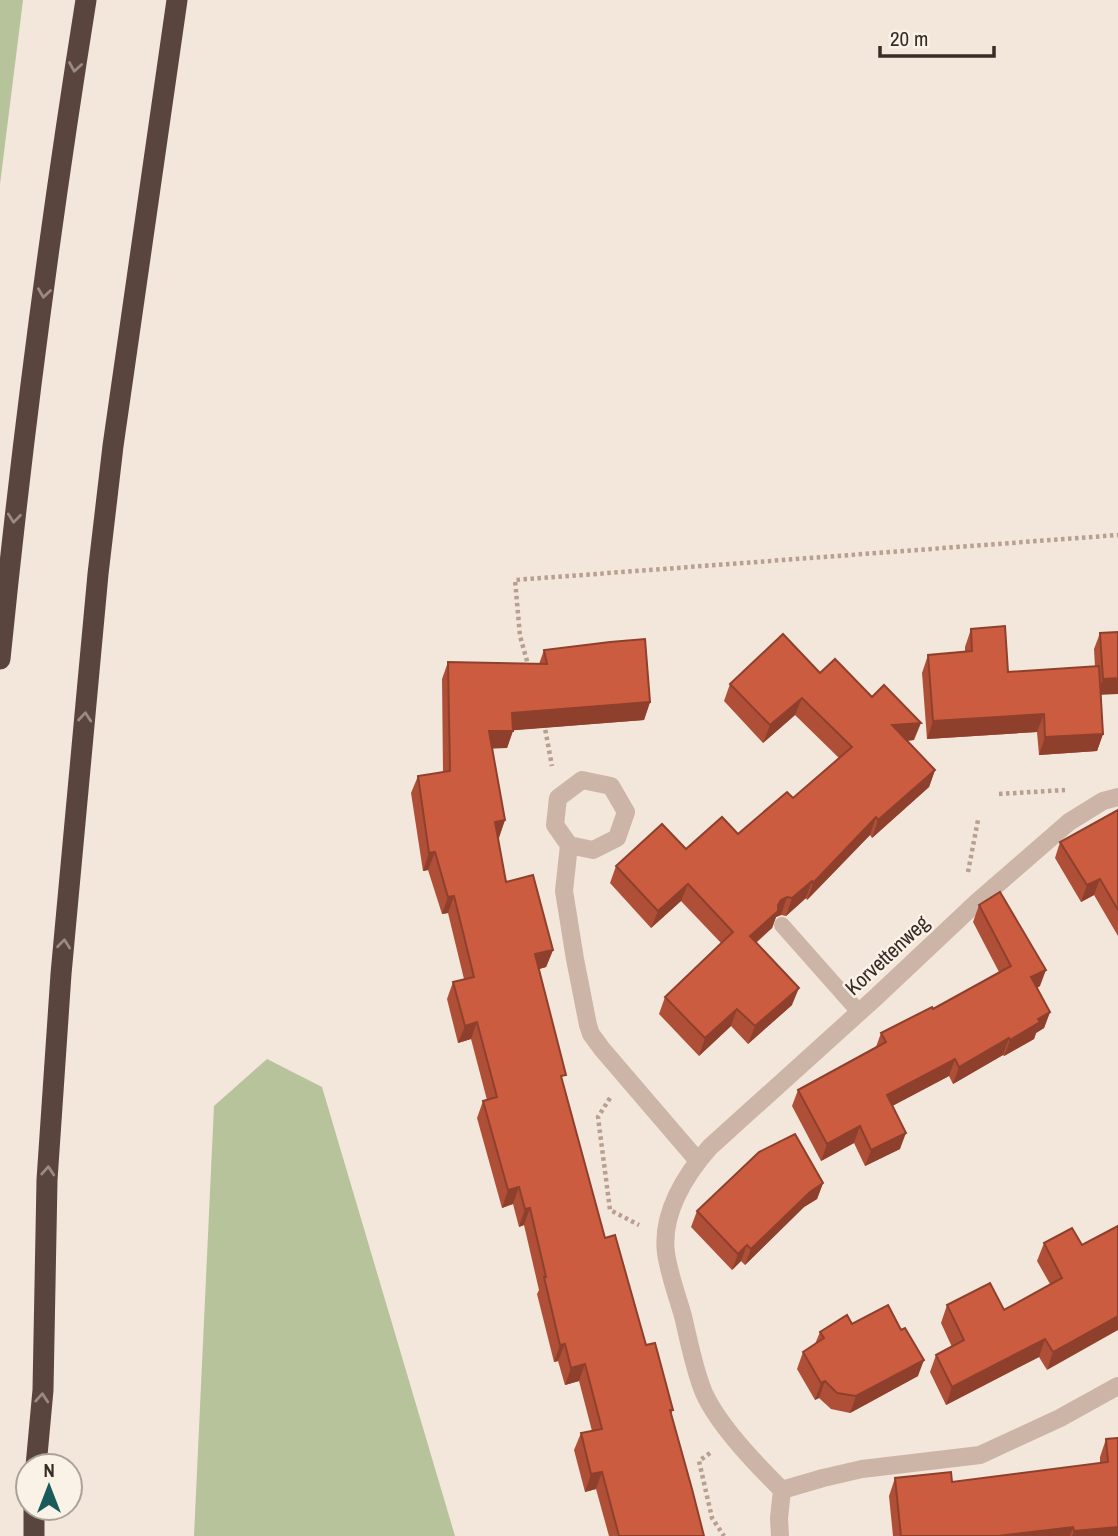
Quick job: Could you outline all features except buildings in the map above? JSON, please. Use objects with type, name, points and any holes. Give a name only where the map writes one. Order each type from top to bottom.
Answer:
[{"type":"highway","points":[[0,659],[16,500],[86,0]]},
{"type":"highway","points":[[37,1452],[43,1390],[47,1180],[61,974],[98,574],[115,432],[177,0]]},
{"type":"street","points":[[569,845],[593,850],[617,838],[626,812],[611,786],[582,780],[558,798],[555,825],[569,845],[564,891],[588,1024],[602,1049],[698,1161]]},
{"type":"street","name":"Korvettenweg","points":[[782,1490],[732,1435],[704,1393],[666,1256],[665,1239],[669,1218],[680,1189],[710,1147],[977,902],[1069,822],[1111,799]]},
{"type":"street","points":[[779,1536],[782,1490],[862,1469],[979,1455],[1060,1418],[1118,1386]]},
{"type":"lane","points":[[782,925],[859,1012]]},
{"type":"path","points":[[531,674],[520,636],[515,580],[1118,535]]},
{"type":"path","points":[[541,712],[558,798]]},
{"type":"path","points":[[999,794],[1080,789],[1111,799]]},
{"type":"path","points":[[977,902],[967,877],[978,820]]},
{"type":"path","points":[[625,1075],[598,1117],[610,1210],[665,1239]]},
{"type":"path","points":[[724,1536],[712,1518],[699,1461],[732,1435]]},
{"type":"green space","points":[[0,0],[23,0],[0,184]]},
{"type":"green space","points":[[267,1059],[322,1087],[455,1536],[194,1536],[214,1106]]}]
